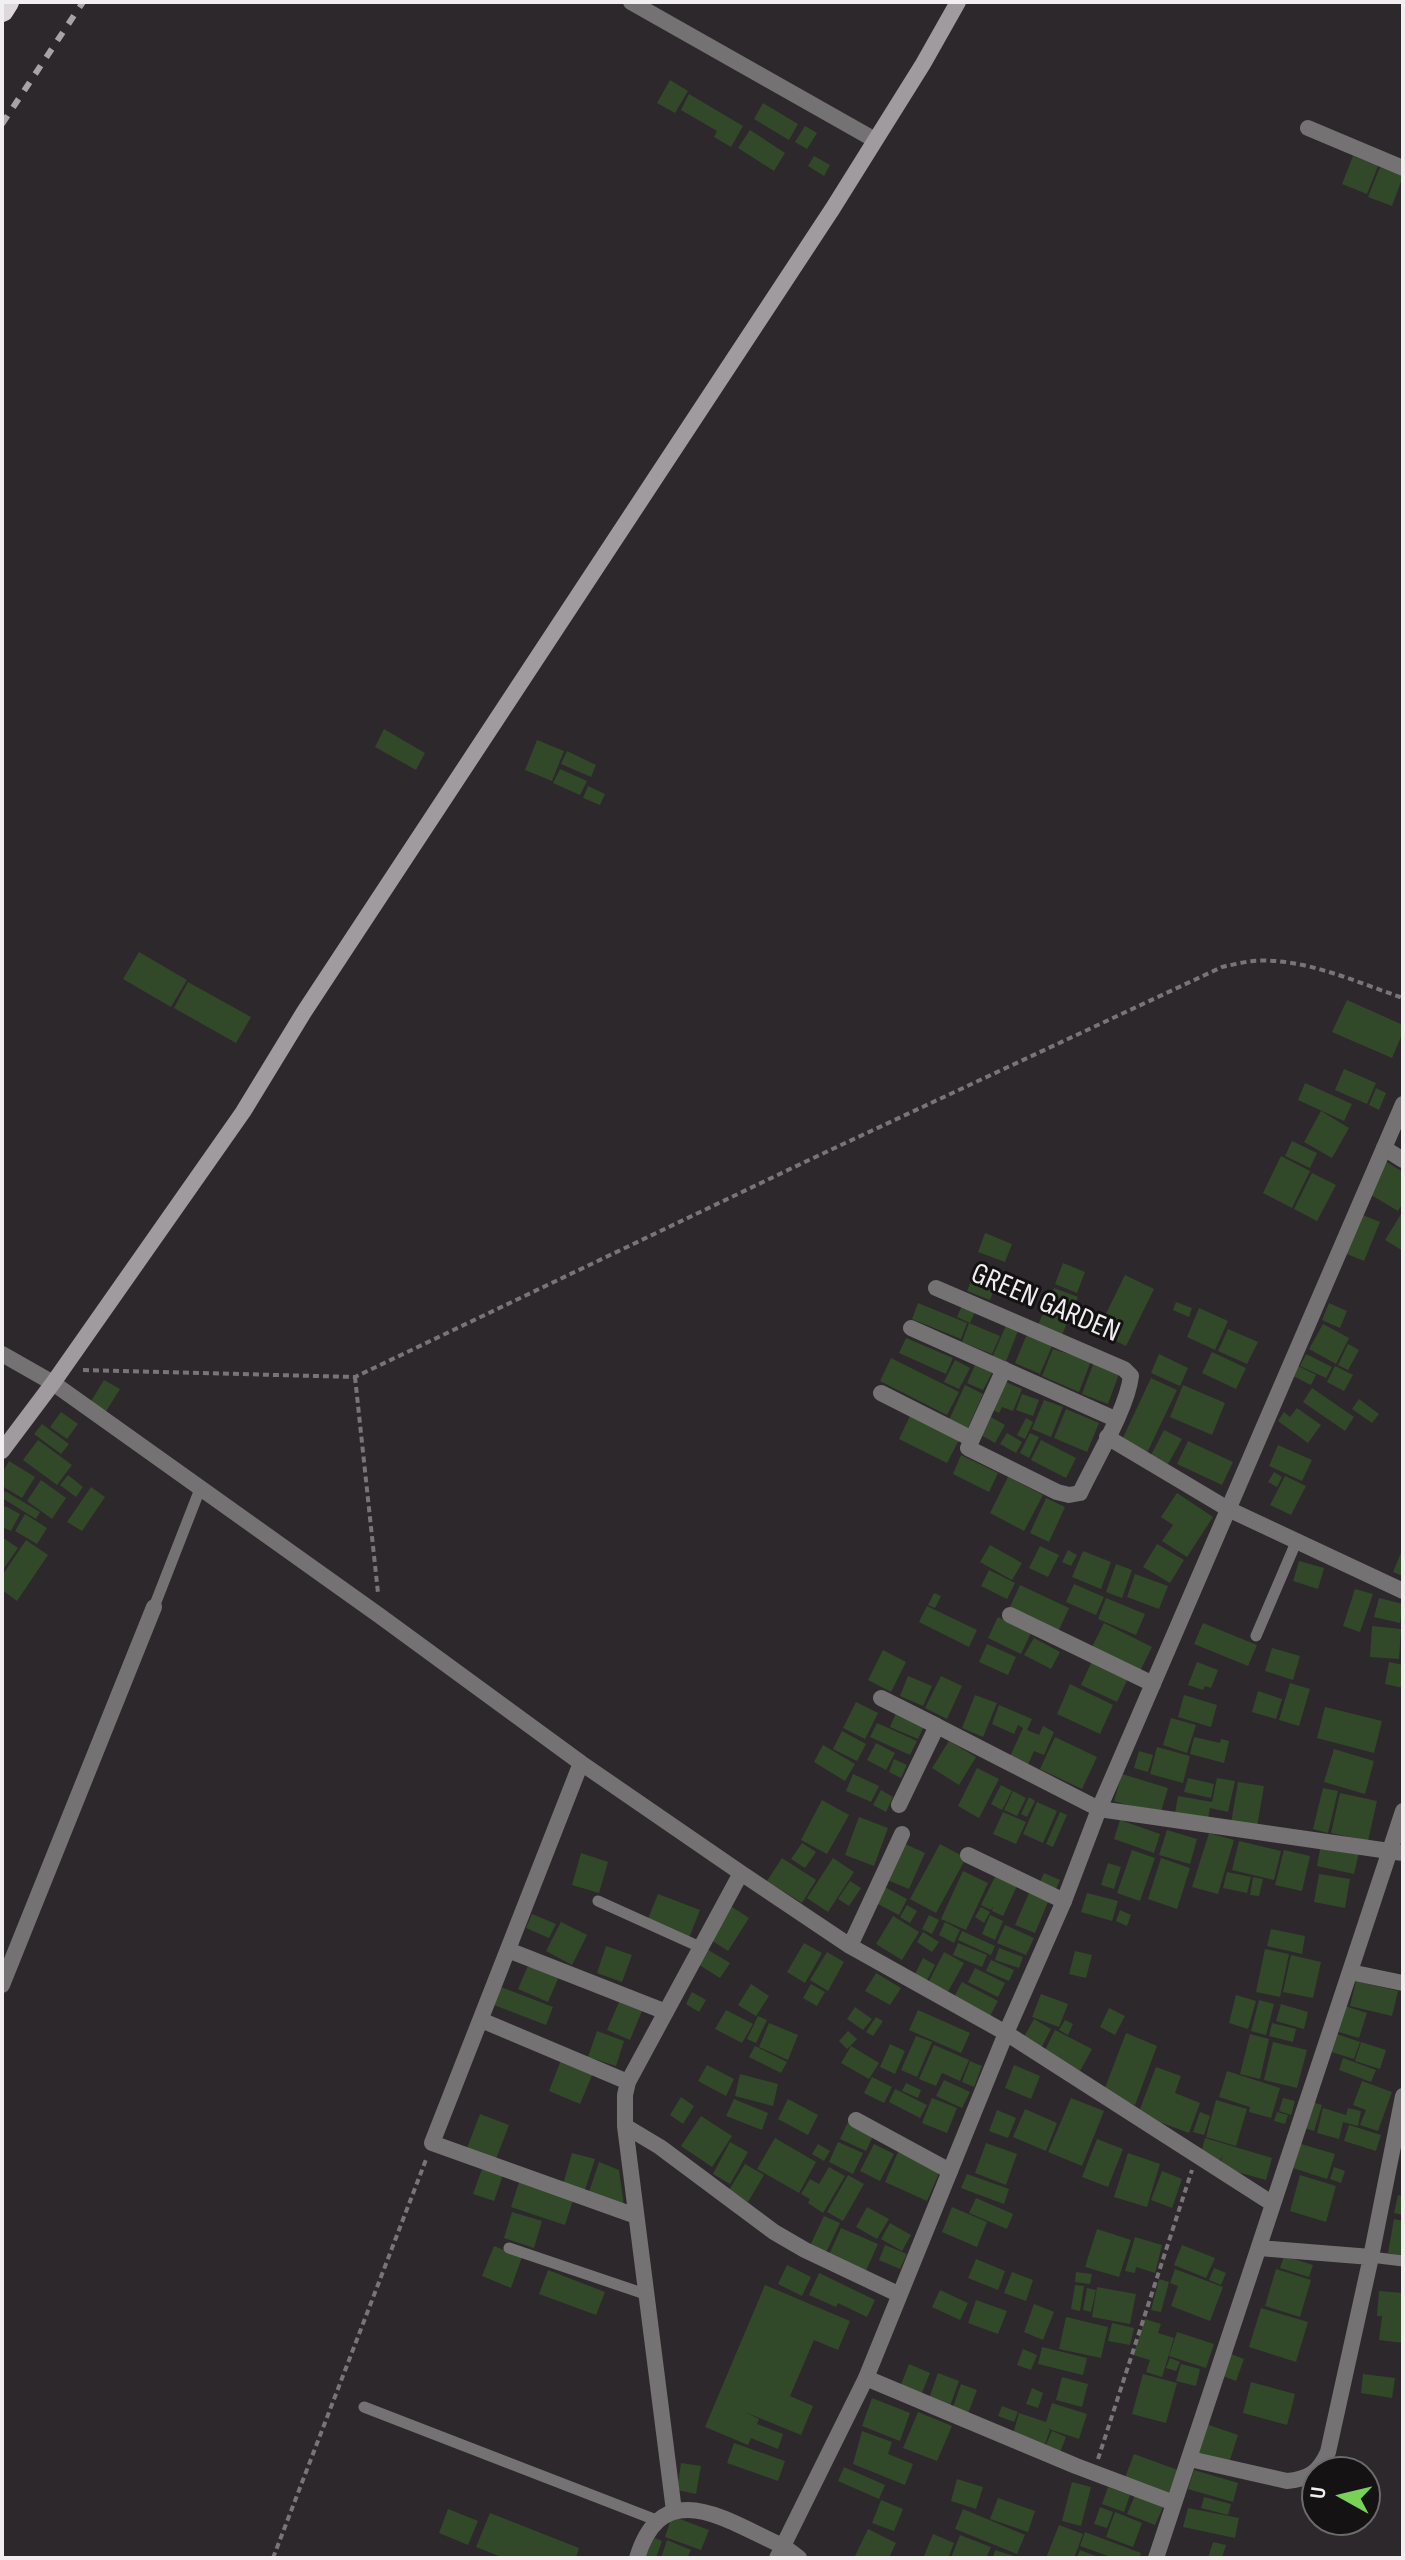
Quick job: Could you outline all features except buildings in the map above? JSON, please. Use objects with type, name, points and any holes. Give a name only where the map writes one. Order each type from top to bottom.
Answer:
[{"type":"highway","points":[[2,10],[7,2]]},
{"type":"main road","points":[[2,1451],[243,1112],[304,1012],[833,208],[958,2]]},
{"type":"street","points":[[631,2],[875,140]]},
{"type":"street","points":[[1308,128],[1403,168]]},
{"type":"street","points":[[780,2552],[866,2378],[1006,2033],[1064,1901],[1099,1809],[1403,1104]]},
{"type":"street","points":[[1384,1148],[1403,1160]]},
{"type":"street","name":"GREEN GARDEN","points":[[881,1393],[972,1439],[970,1450],[1069,1495],[1080,1493],[1130,1386],[1131,1376],[1124,1369],[936,1288]]},
{"type":"street","points":[[911,1328],[1115,1419]]},
{"type":"street","points":[[2,1354],[57,1376],[200,1489],[581,1763],[850,1946],[1006,2033],[1273,2204]]},
{"type":"street","points":[[972,1439],[1004,1369]]},
{"type":"street","points":[[1107,1437],[1228,1509],[1403,1591]]},
{"type":"street","points":[[2,1985],[154,1607]]},
{"type":"street","points":[[1010,1615],[1153,1684]]},
{"type":"street","points":[[881,1698],[1099,1809],[1396,1852]]},
{"type":"street","points":[[899,1805],[937,1726]]},
{"type":"street","points":[[581,1763],[432,2143],[636,2216]]},
{"type":"street","points":[[1156,2558],[1350,1972],[1396,1852],[1403,1811]]},
{"type":"street","points":[[850,1946],[902,1834]]},
{"type":"street","points":[[968,1855],[1064,1901]]},
{"type":"street","points":[[674,2511],[625,2126],[625,2095],[628,2082],[741,1873]]},
{"type":"street","points":[[508,1950],[666,2012]]},
{"type":"street","points":[[1350,1972],[1403,1983]]},
{"type":"street","points":[[481,2020],[628,2082]]},
{"type":"street","points":[[1190,2459],[1287,2481],[1303,2479],[1322,2466],[1328,2452],[1371,2257],[1403,2096]]},
{"type":"street","points":[[856,2120],[950,2171]]},
{"type":"street","points":[[625,2126],[660,2147],[774,2232],[898,2294]]},
{"type":"street","points":[[1259,2248],[1371,2257]]},
{"type":"street","points":[[866,2378],[1174,2503]]},
{"type":"street","points":[[637,2558],[646,2534],[656,2520],[674,2511],[698,2510],[734,2520],[780,2552],[799,2558]]},
{"type":"lane","points":[[154,1607],[200,1489]]},
{"type":"lane","points":[[1256,1636],[1297,1540]]},
{"type":"lane","points":[[598,1901],[700,1947]]},
{"type":"lane","points":[[509,2248],[645,2294]]},
{"type":"lane","points":[[1371,2257],[1403,2261]]},
{"type":"lane","points":[[364,2407],[656,2520]]},
{"type":"path","points":[[57,1376],[355,1377],[823,1153],[1222,967],[1252,961],[1280,962],[1309,967],[1403,998]]},
{"type":"path","points":[[355,1377],[380,1616]]},
{"type":"path","points":[[273,2558],[432,2143]]},
{"type":"path","points":[[1093,2472],[1197,2156]]},
{"type":"railway","points":[[2,124],[83,2]]}]
